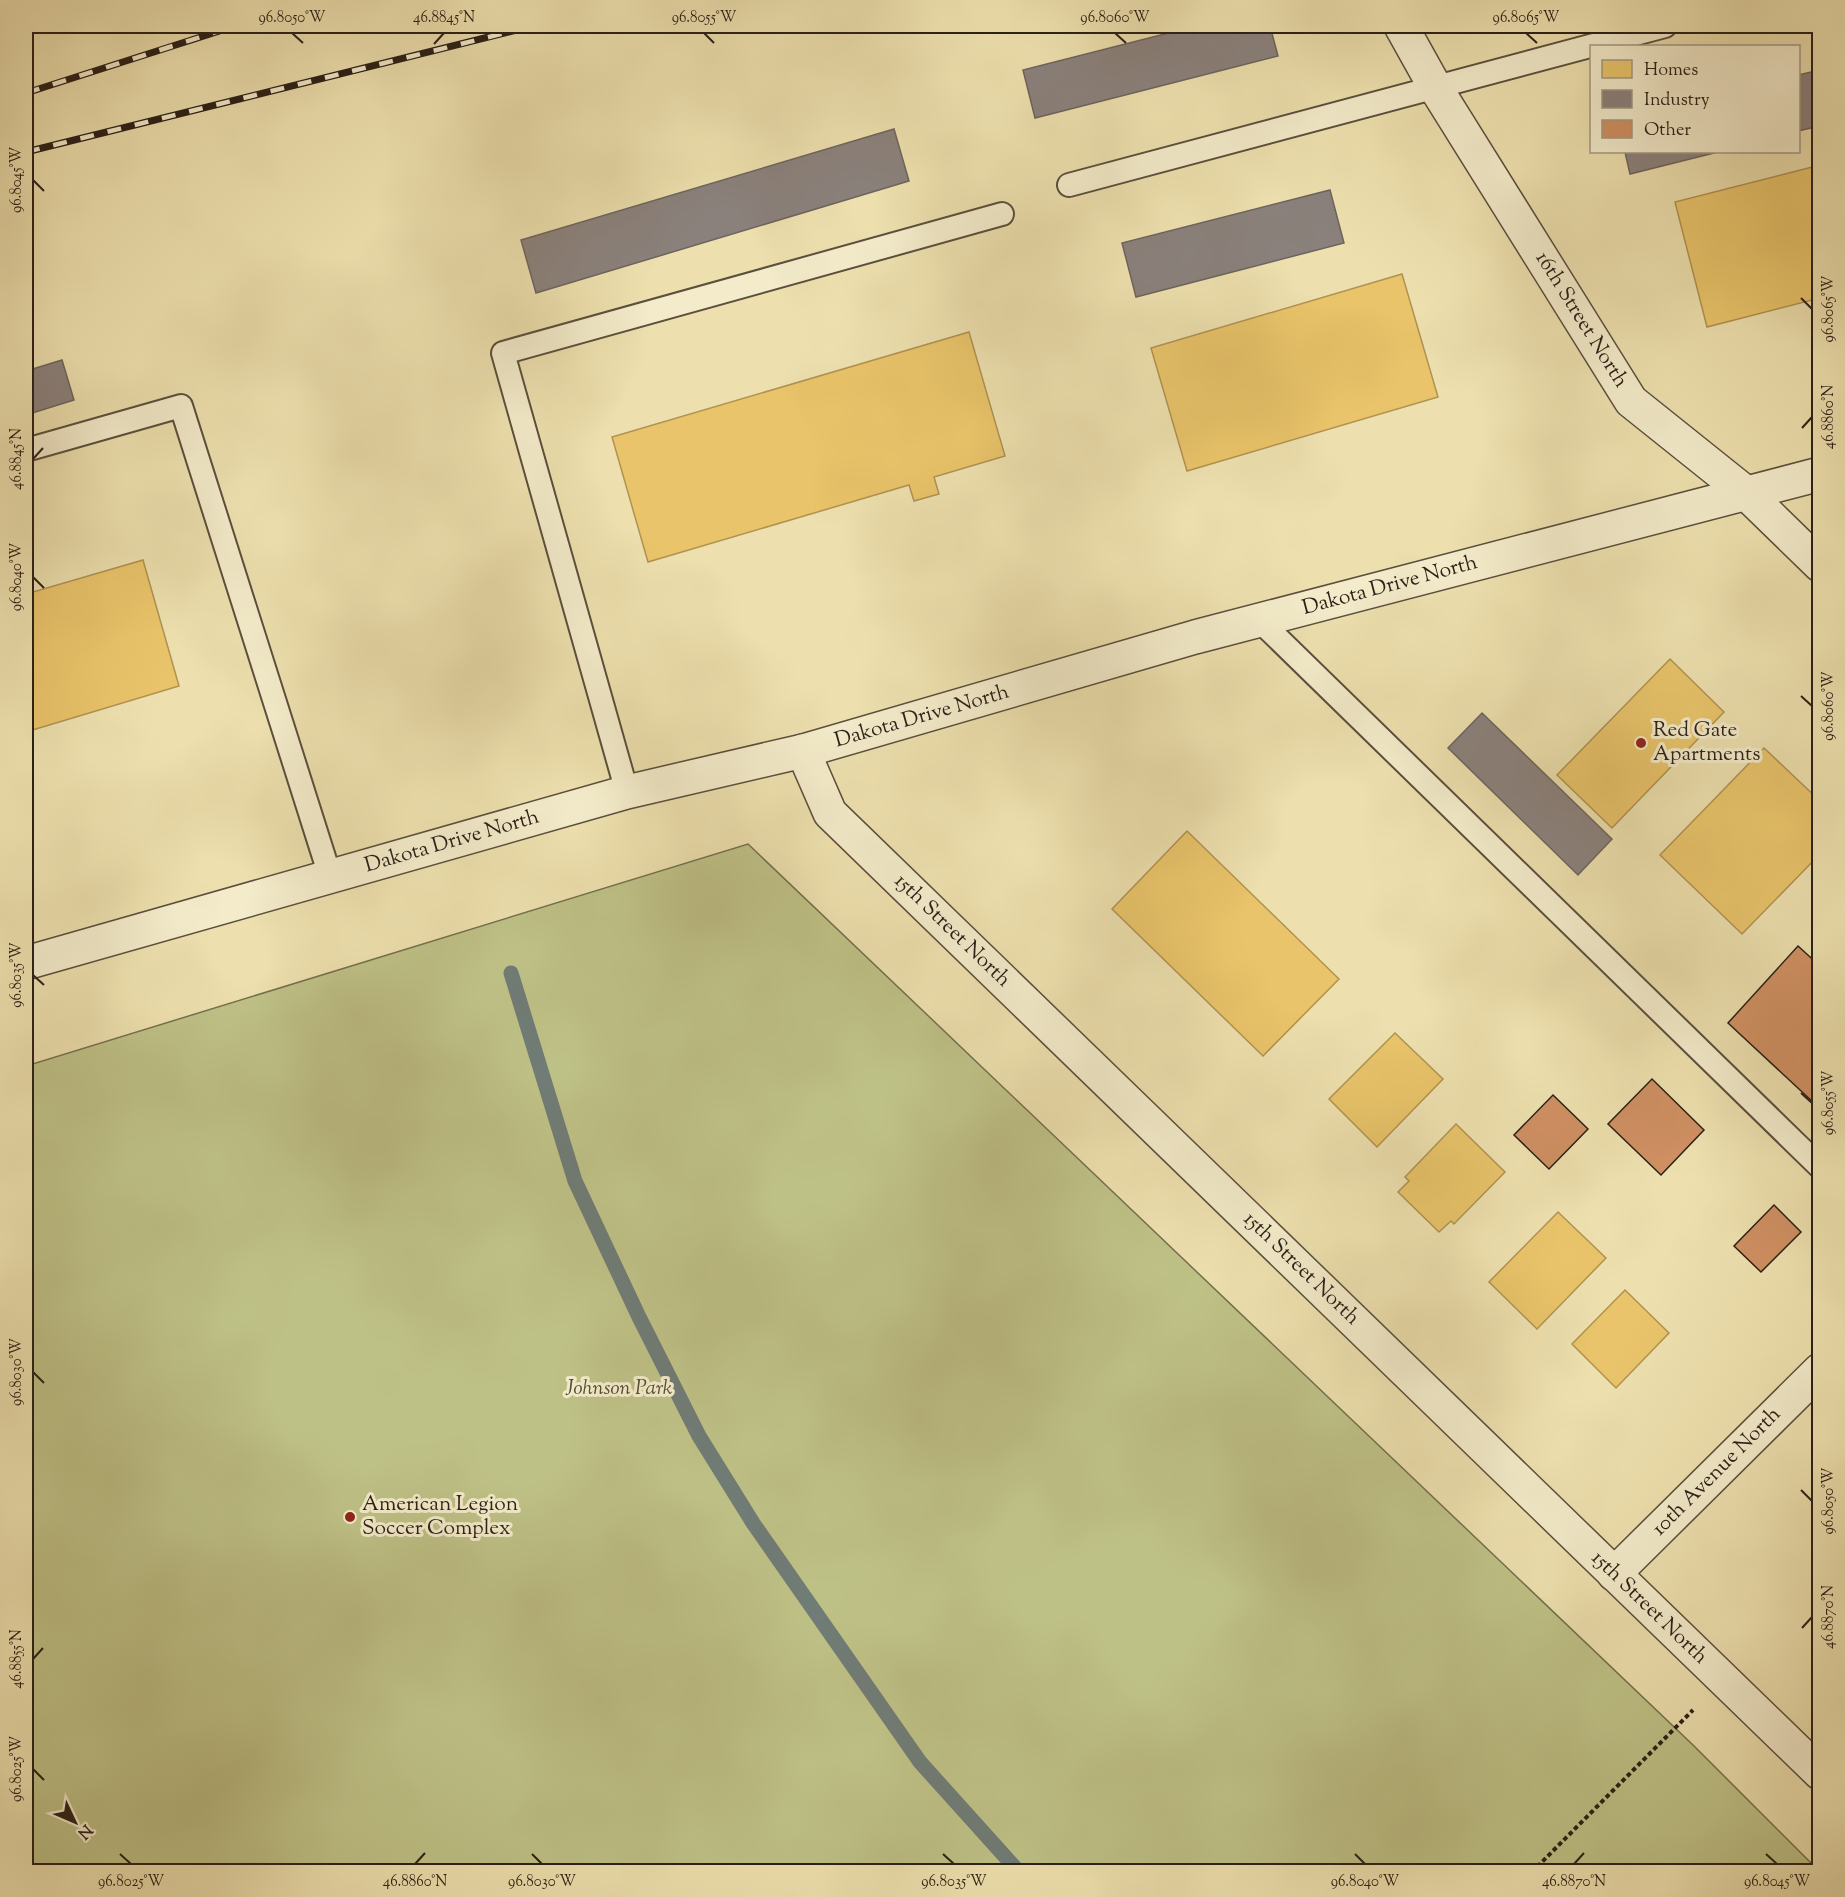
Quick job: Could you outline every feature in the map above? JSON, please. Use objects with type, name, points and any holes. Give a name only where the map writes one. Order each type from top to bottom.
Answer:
[{"type":"street","name":"16th Street North","points":[[1401,26],[1435,87],[1631,401],[1746,493],[1820,565]]},
{"type":"street","name":"Dakota Drive North","points":[[26,963],[627,792],[803,751],[1259,620],[1820,474]]},
{"type":"street","name":"15th Street North","points":[[803,751],[830,813],[1820,1773]]},
{"type":"street","name":"10th Avenue North","points":[[1614,1574],[1820,1370]]},
{"type":"lane","points":[[1593,45],[1665,26]]},
{"type":"lane","points":[[1069,185],[1590,46]]},
{"type":"lane","points":[[627,792],[502,353],[1002,214]]},
{"type":"lane","points":[[26,450],[181,406],[330,876]]},
{"type":"lane","points":[[1259,620],[1820,1167]]},
{"type":"path","points":[[1532,1872],[1672,1733],[1721,1678]]},
{"type":"green space","name":"Johnson Park","points":[[748,844],[1693,1745],[1819,1871],[26,1871],[26,1066]]},
{"type":"building: Homes","points":[[1820,165],[1820,298],[1707,327],[1675,202]]},
{"type":"building: Homes","points":[[1402,274],[1438,397],[1187,471],[1151,348]]},
{"type":"building: Homes","points":[[969,332],[1005,456],[934,477],[939,494],[914,501],[909,485],[648,562],[612,437]]},
{"type":"building: Homes","points":[[143,560],[179,686],[26,732],[26,594]]},
{"type":"building: Homes","name":"Red Gate Apartments","points":[[1670,659],[1724,712],[1612,828],[1557,775]]},
{"type":"building: Homes","points":[[1764,748],[1820,801],[1820,854],[1742,934],[1660,855]]},
{"type":"building: Homes","points":[[1187,831],[1339,979],[1263,1056],[1112,909]]},
{"type":"building: Homes","points":[[1395,1033],[1443,1079],[1377,1147],[1329,1099]]},
{"type":"building: Homes","points":[[1456,1124],[1505,1172],[1454,1224],[1451,1221],[1439,1232],[1398,1192],[1409,1181],[1405,1177]]},
{"type":"building: Homes","points":[[1558,1212],[1606,1258],[1537,1329],[1489,1282]]},
{"type":"building: Homes","points":[[1625,1290],[1669,1333],[1616,1388],[1572,1344]]},
{"type":"building: Industry","points":[[1196,26],[1270,26],[1278,56],[1035,118],[1023,70]]},
{"type":"building: Industry","points":[[1820,70],[1820,126],[1800,131],[1800,75]]},
{"type":"building: Industry","points":[[894,129],[909,181],[536,293],[521,240]]},
{"type":"building: Industry","points":[[1625,153],[1714,153],[1630,174]]},
{"type":"building: Industry","points":[[1330,190],[1344,243],[1136,297],[1122,243]]},
{"type":"building: Industry","points":[[62,360],[74,400],[26,415],[26,371]]},
{"type":"building: Industry","points":[[1482,713],[1612,839],[1578,875],[1448,748]]},
{"type":"building: Other","points":[[1798,946],[1820,966],[1820,1098],[1814,1103],[1728,1023]]},
{"type":"building: Other","points":[[1652,1079],[1704,1130],[1661,1175],[1608,1124]]},
{"type":"building: Other","points":[[1553,1095],[1588,1129],[1549,1169],[1514,1135]]},
{"type":"building: Other","points":[[1774,1205],[1801,1232],[1761,1272],[1734,1246]]},
{"type":"waterway","points":[[511,973],[575,1181],[639,1317],[699,1436],[753,1523],[920,1762],[1019,1872]]},
{"type":"railway","points":[[26,93],[235,26]]},
{"type":"railway","points":[[26,152],[533,26]]},
{"type":"place","name":"Red Gate Apartments","points":[[1641,743]]},
{"type":"place","name":"American Legion Soccer Complex","points":[[350,1517]]}]
